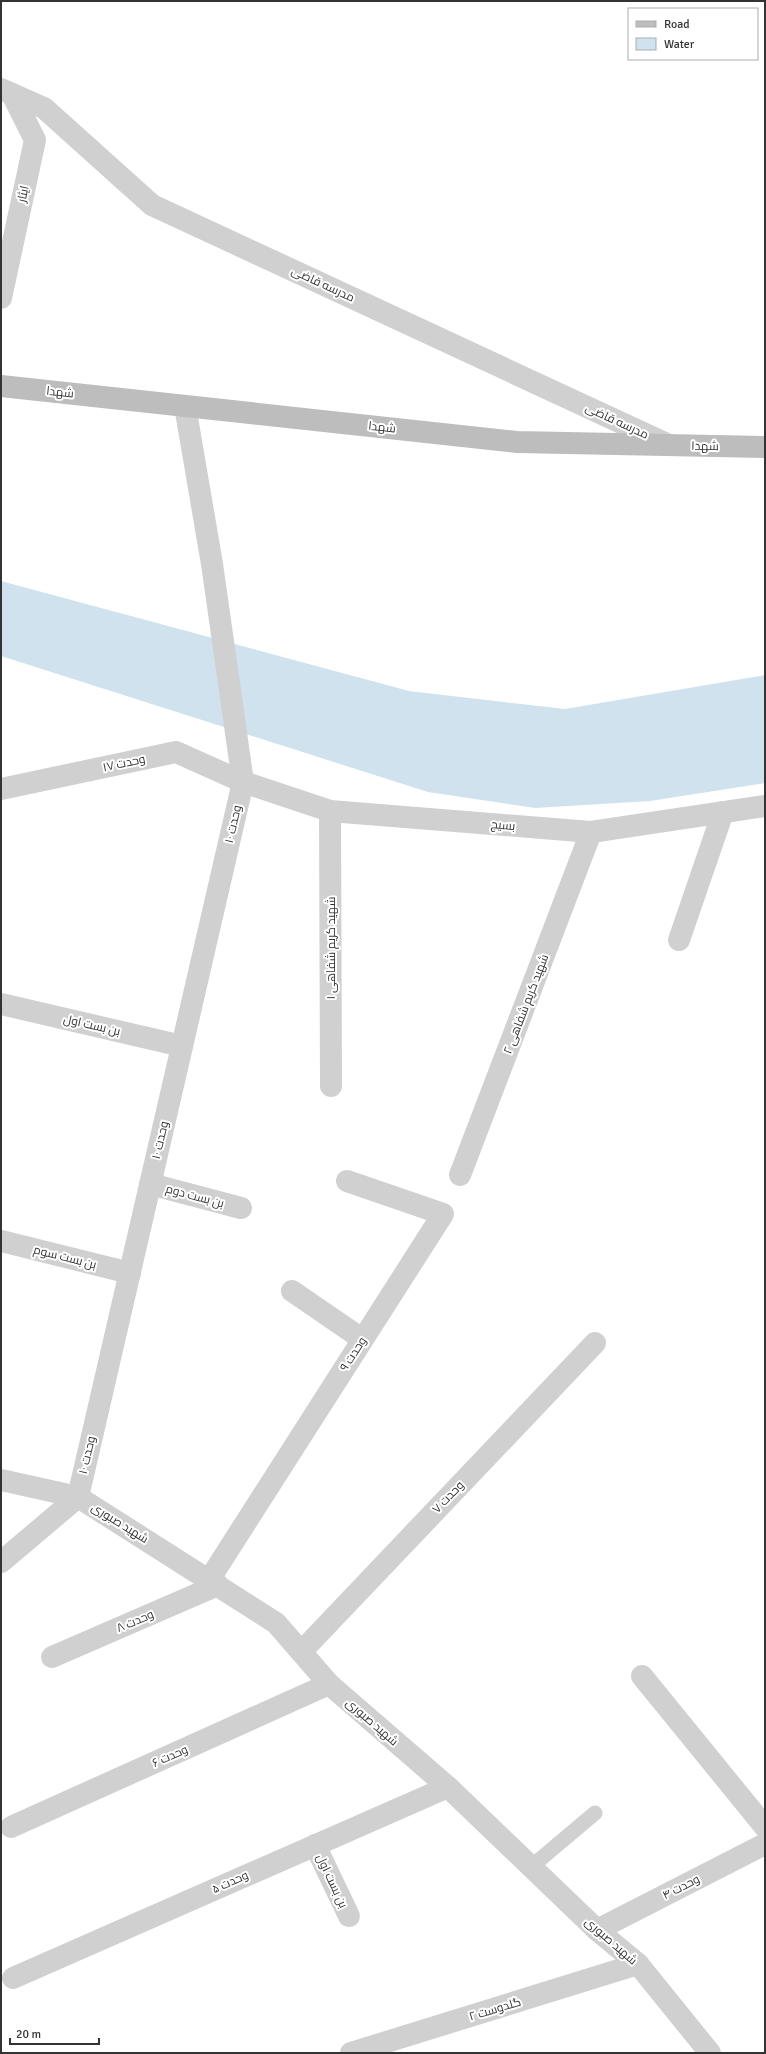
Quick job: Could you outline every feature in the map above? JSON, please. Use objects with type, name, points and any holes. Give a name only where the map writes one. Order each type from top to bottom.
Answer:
[{"type":"street","name":"ایثار","points":[[1,298],[35,140],[6,92]]},
{"type":"street","name":"مدرسه قاضی","points":[[6,92],[44,108],[152,204],[669,445]]},
{"type":"street","name":"شهدا","points":[[1,386],[517,442],[765,447]]},
{"type":"street","points":[[185,406],[212,564],[243,782]]},
{"type":"street","name":"وحدت ۱۷","points":[[1,789],[176,752],[243,782]]},
{"type":"street","name":"بسیج","points":[[243,782],[330,811],[591,832],[765,806]]},
{"type":"street","name":"وحدت ۱۰","points":[[78,1497],[243,782]]},
{"type":"street","name":"شهید کریم شفاهی ۱","points":[[330,811],[331,1086]]},
{"type":"street","points":[[678,940],[723,812]]},
{"type":"street","name":"شهید کریم شفاهی ۲","points":[[460,1175],[591,832]]},
{"type":"street","name":"بن بست اول","points":[[1,1004],[182,1046]]},
{"type":"street","name":"وحدت ۹","points":[[213,1583],[362,1340],[443,1214],[347,1181]]},
{"type":"street","name":"بن بست دوم","points":[[150,1184],[241,1208]]},
{"type":"street","name":"بن بست سوم","points":[[1,1241],[130,1273]]},
{"type":"street","points":[[292,1291],[362,1340]]},
{"type":"street","name":"وحدت ۷","points":[[302,1651],[595,1343]]},
{"type":"street","points":[[1,1480],[78,1497]]},
{"type":"street","name":"شهید صبوری","points":[[1,1562],[78,1497],[276,1623],[302,1651],[329,1684],[448,1787],[597,1930],[638,1964],[710,2053]]},
{"type":"street","name":"وحدت ۸","points":[[52,1657],[213,1583]]},
{"type":"street","points":[[642,1676],[765,1827]]},
{"type":"street","name":"وحدت ۶","points":[[11,1827],[329,1684]]},
{"type":"street","name":"وحدت ۵","points":[[13,1978],[448,1787]]},
{"type":"street","name":"وحدت ۴","points":[[597,1930],[765,1844]]},
{"type":"street","name":"بن بست اول","points":[[315,1845],[349,1916]]},
{"type":"street","name":"گلدوست ۲","points":[[351,2053],[638,1964]]},
{"type":"lane","points":[[531,1867],[595,1812]]},
{"type":"water","points":[[1,581],[409,691],[565,709],[765,675],[765,783],[650,801],[535,808],[428,792],[1,656]]}]
